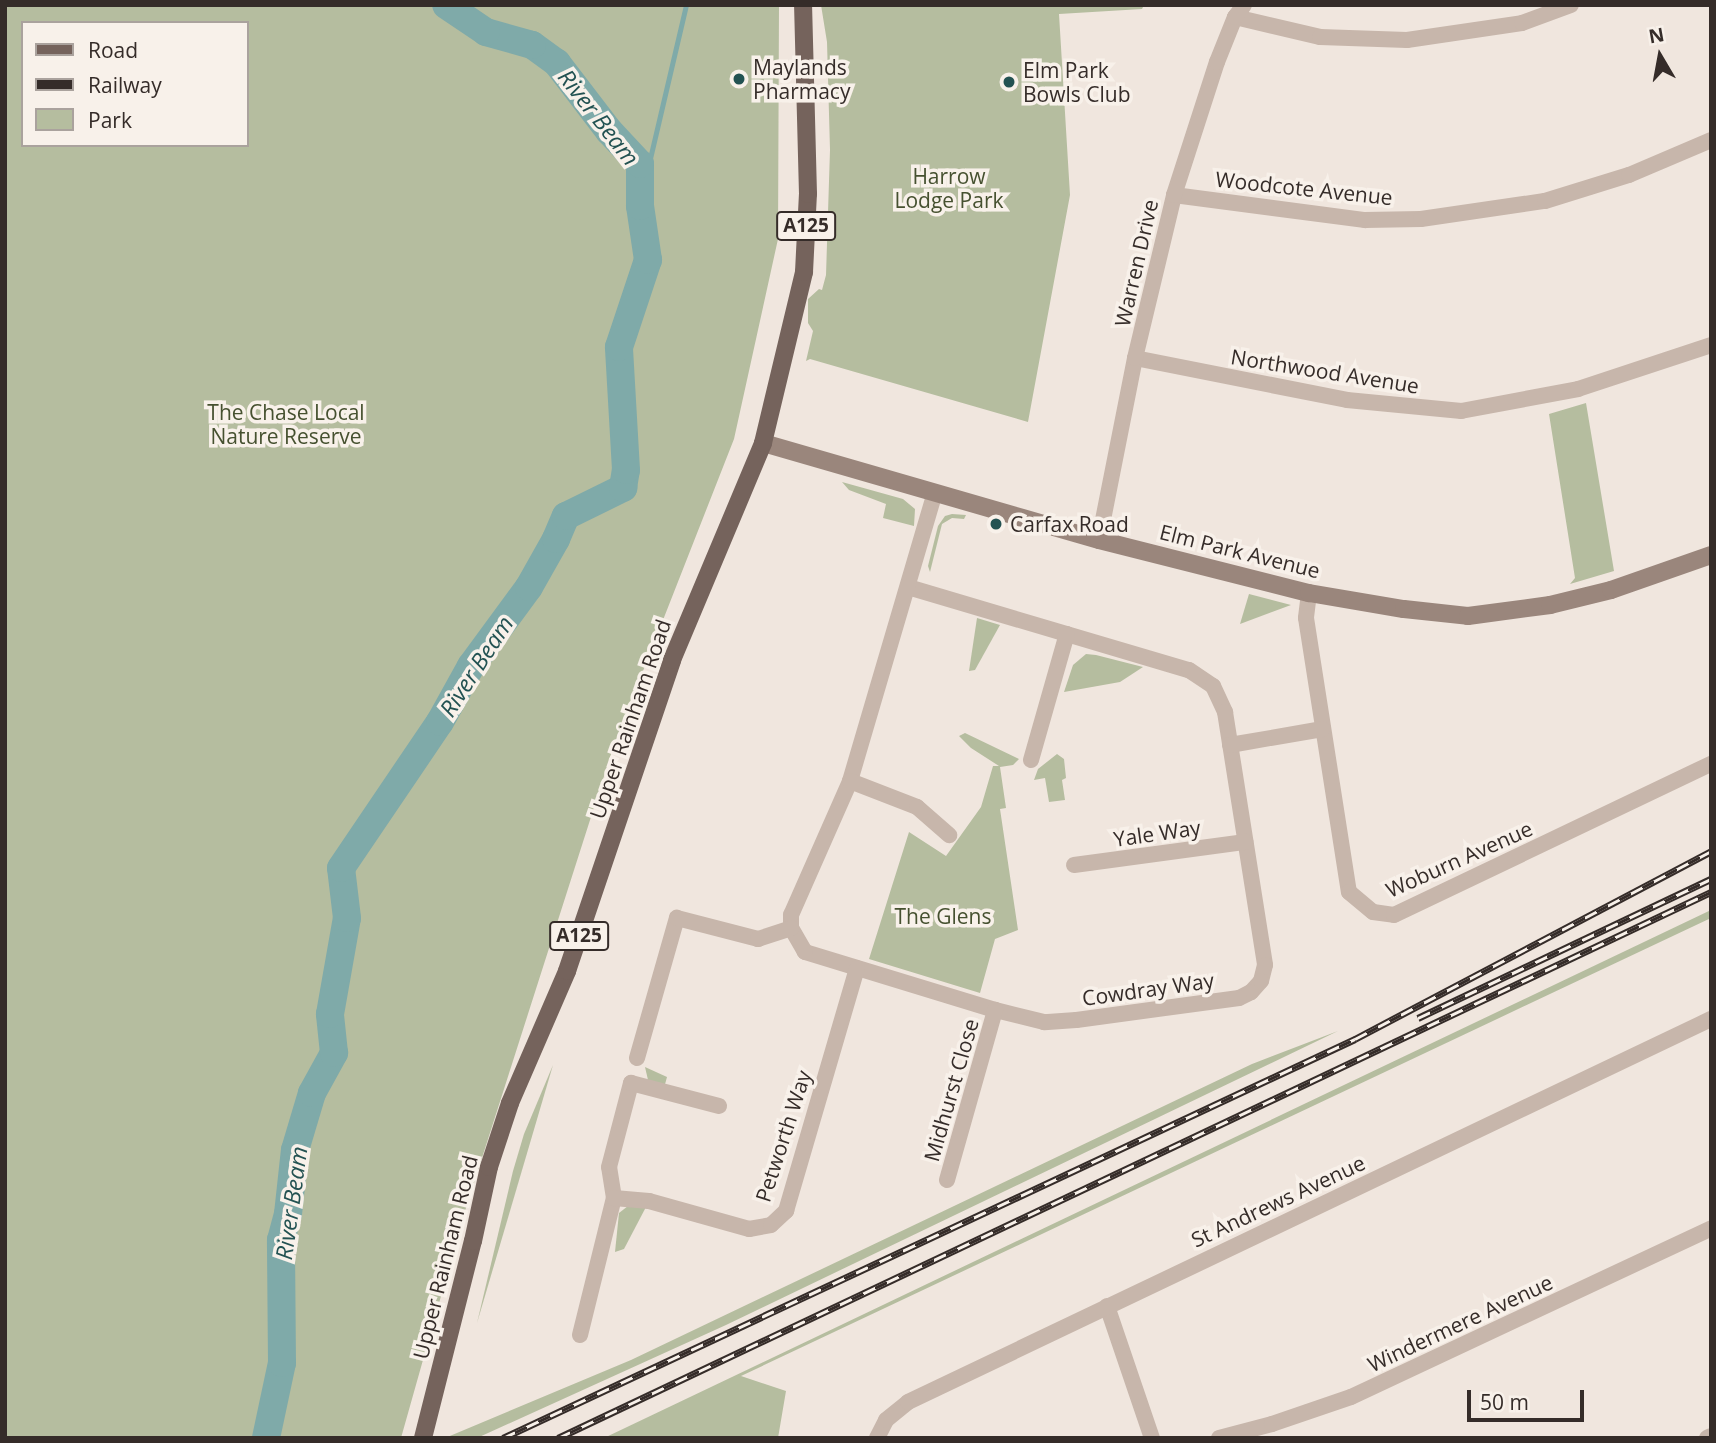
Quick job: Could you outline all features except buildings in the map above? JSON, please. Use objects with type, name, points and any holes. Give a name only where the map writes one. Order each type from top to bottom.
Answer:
[{"type":"main road","name":"Upper Rainham Road","points":[[423,1438],[473,1241],[488,1167],[510,1103],[568,971],[672,660],[763,443],[804,272],[808,194],[803,5]]},
{"type":"street","points":[[1240,11],[1320,37],[1407,40],[1522,23],[1571,5]]},
{"type":"street","name":"Warren Drive","points":[[1099,540],[1135,358],[1174,195],[1200,108],[1240,11]]},
{"type":"street","name":"Woodcote Avenue","points":[[1174,195],[1365,220],[1421,219],[1545,201],[1629,175],[1711,140]]},
{"type":"street","name":"Northwood Avenue","points":[[1135,358],[1347,400],[1461,411],[1578,389],[1711,345]]},
{"type":"street","name":"Elm Park Avenue","points":[[763,443],[1099,540],[1309,593],[1404,610],[1468,616],[1550,605],[1611,590],[1711,555]]},
{"type":"street","points":[[637,1058],[677,918],[758,939],[791,928],[791,915],[799,892],[850,780],[935,493]]},
{"type":"street","name":"Cowdray Way","points":[[791,928],[805,951],[995,1010],[1044,1021],[1076,1020],[1239,998],[1251,992],[1261,981],[1265,965],[1230,745],[1222,703],[1206,680],[1189,670],[908,587]]},
{"type":"street","name":"Woburn Avenue","points":[[1309,593],[1306,618],[1349,892],[1363,906],[1394,915],[1711,764]]},
{"type":"street","points":[[1031,760],[1067,634]]},
{"type":"street","points":[[1230,745],[1323,729]]},
{"type":"street","points":[[850,780],[917,807],[949,835]]},
{"type":"street","name":"Yale Way","points":[[1074,865],[1245,842]]},
{"type":"street","name":"Petworth Way","points":[[614,1198],[649,1201],[749,1229],[771,1224],[786,1210],[856,968]]},
{"type":"street","name":"Midhurst Close","points":[[947,1180],[995,1010]]},
{"type":"street","name":"St Andrews Avenue","points":[[877,1438],[886,1420],[908,1402],[1711,1019]]},
{"type":"street","points":[[579,1335],[614,1198],[609,1167],[631,1083],[719,1106]]},
{"type":"street","name":"Windermere Avenue","points":[[1219,1438],[1272,1424],[1351,1396],[1711,1228]]},
{"type":"street","points":[[1107,1306],[1152,1438]]},
{"type":"green space","name":"The Chase Local Nature Reserve","points":[[5,5],[779,5],[778,239],[734,439],[614,745],[465,1211],[401,1438],[5,1438]]},
{"type":"green space","name":"Harrow Lodge Park","points":[[821,5],[1144,5],[1142,9],[1059,14],[1070,195],[1028,422],[810,359],[806,361],[813,331],[808,323],[808,299],[819,289],[822,290],[826,275],[830,150],[827,42]]},
{"type":"green space","points":[[1586,403],[1614,571],[1570,584],[1575,578],[1549,414]]},
{"type":"green space","points":[[842,482],[903,499],[915,509],[914,526],[883,518],[886,504],[849,490]]},
{"type":"green space","points":[[966,515],[964,519],[952,518],[942,524],[930,572],[928,566],[938,526],[945,516]]},
{"type":"green space","points":[[1249,594],[1291,605],[1240,624]]},
{"type":"green space","points":[[977,618],[1000,625],[975,670],[969,671]]},
{"type":"green space","points":[[1086,654],[1143,667],[1120,682],[1064,692],[1073,665]]},
{"type":"green space","name":"The Glens","points":[[965,733],[1019,759],[1013,765],[1000,767],[1006,808],[1000,809],[1018,930],[995,939],[980,993],[869,959],[909,832],[946,856],[981,807],[993,766],[999,766],[971,748],[959,736]]},
{"type":"green space","points":[[1057,754],[1064,759],[1066,778],[1062,780],[1065,800],[1049,802],[1045,778],[1034,780],[1038,769]]},
{"type":"green space","points":[[1711,910],[1711,918],[741,1376],[786,1391],[778,1438],[604,1438]]},
{"type":"green space","points":[[1338,1031],[726,1325],[477,1438],[445,1438],[631,1360],[1252,1064]]},
{"type":"green space","points":[[553,1065],[477,1323],[513,1171],[524,1134]]},
{"type":"green space","points":[[645,1067],[667,1077],[664,1088],[648,1080]]},
{"type":"green space","points":[[628,1206],[646,1207],[624,1249],[615,1252],[619,1213]]},
{"type":"waterway","name":"River Beam","points":[[266,1438],[282,1363],[281,1240],[288,1214],[295,1150],[312,1093],[334,1053],[330,1014],[347,918],[341,868],[440,722],[471,666],[529,587],[566,516],[623,488],[626,470],[619,347],[648,260],[640,206],[640,164],[609,131],[557,63],[532,45],[486,32],[446,5]]},
{"type":"waterway","points":[[641,197],[686,5]]},
{"type":"railway","points":[[503,1438],[1355,1039],[1711,851]]},
{"type":"railway","points":[[1418,1018],[1711,879]]},
{"type":"railway","points":[[558,1438],[1711,892]]},
{"type":"place","name":"Maylands Pharmacy","points":[[739,79]]},
{"type":"place","name":"Elm Park Bowls Club","points":[[1009,82]]},
{"type":"place","name":"Carfax Road","points":[[996,524]]}]
